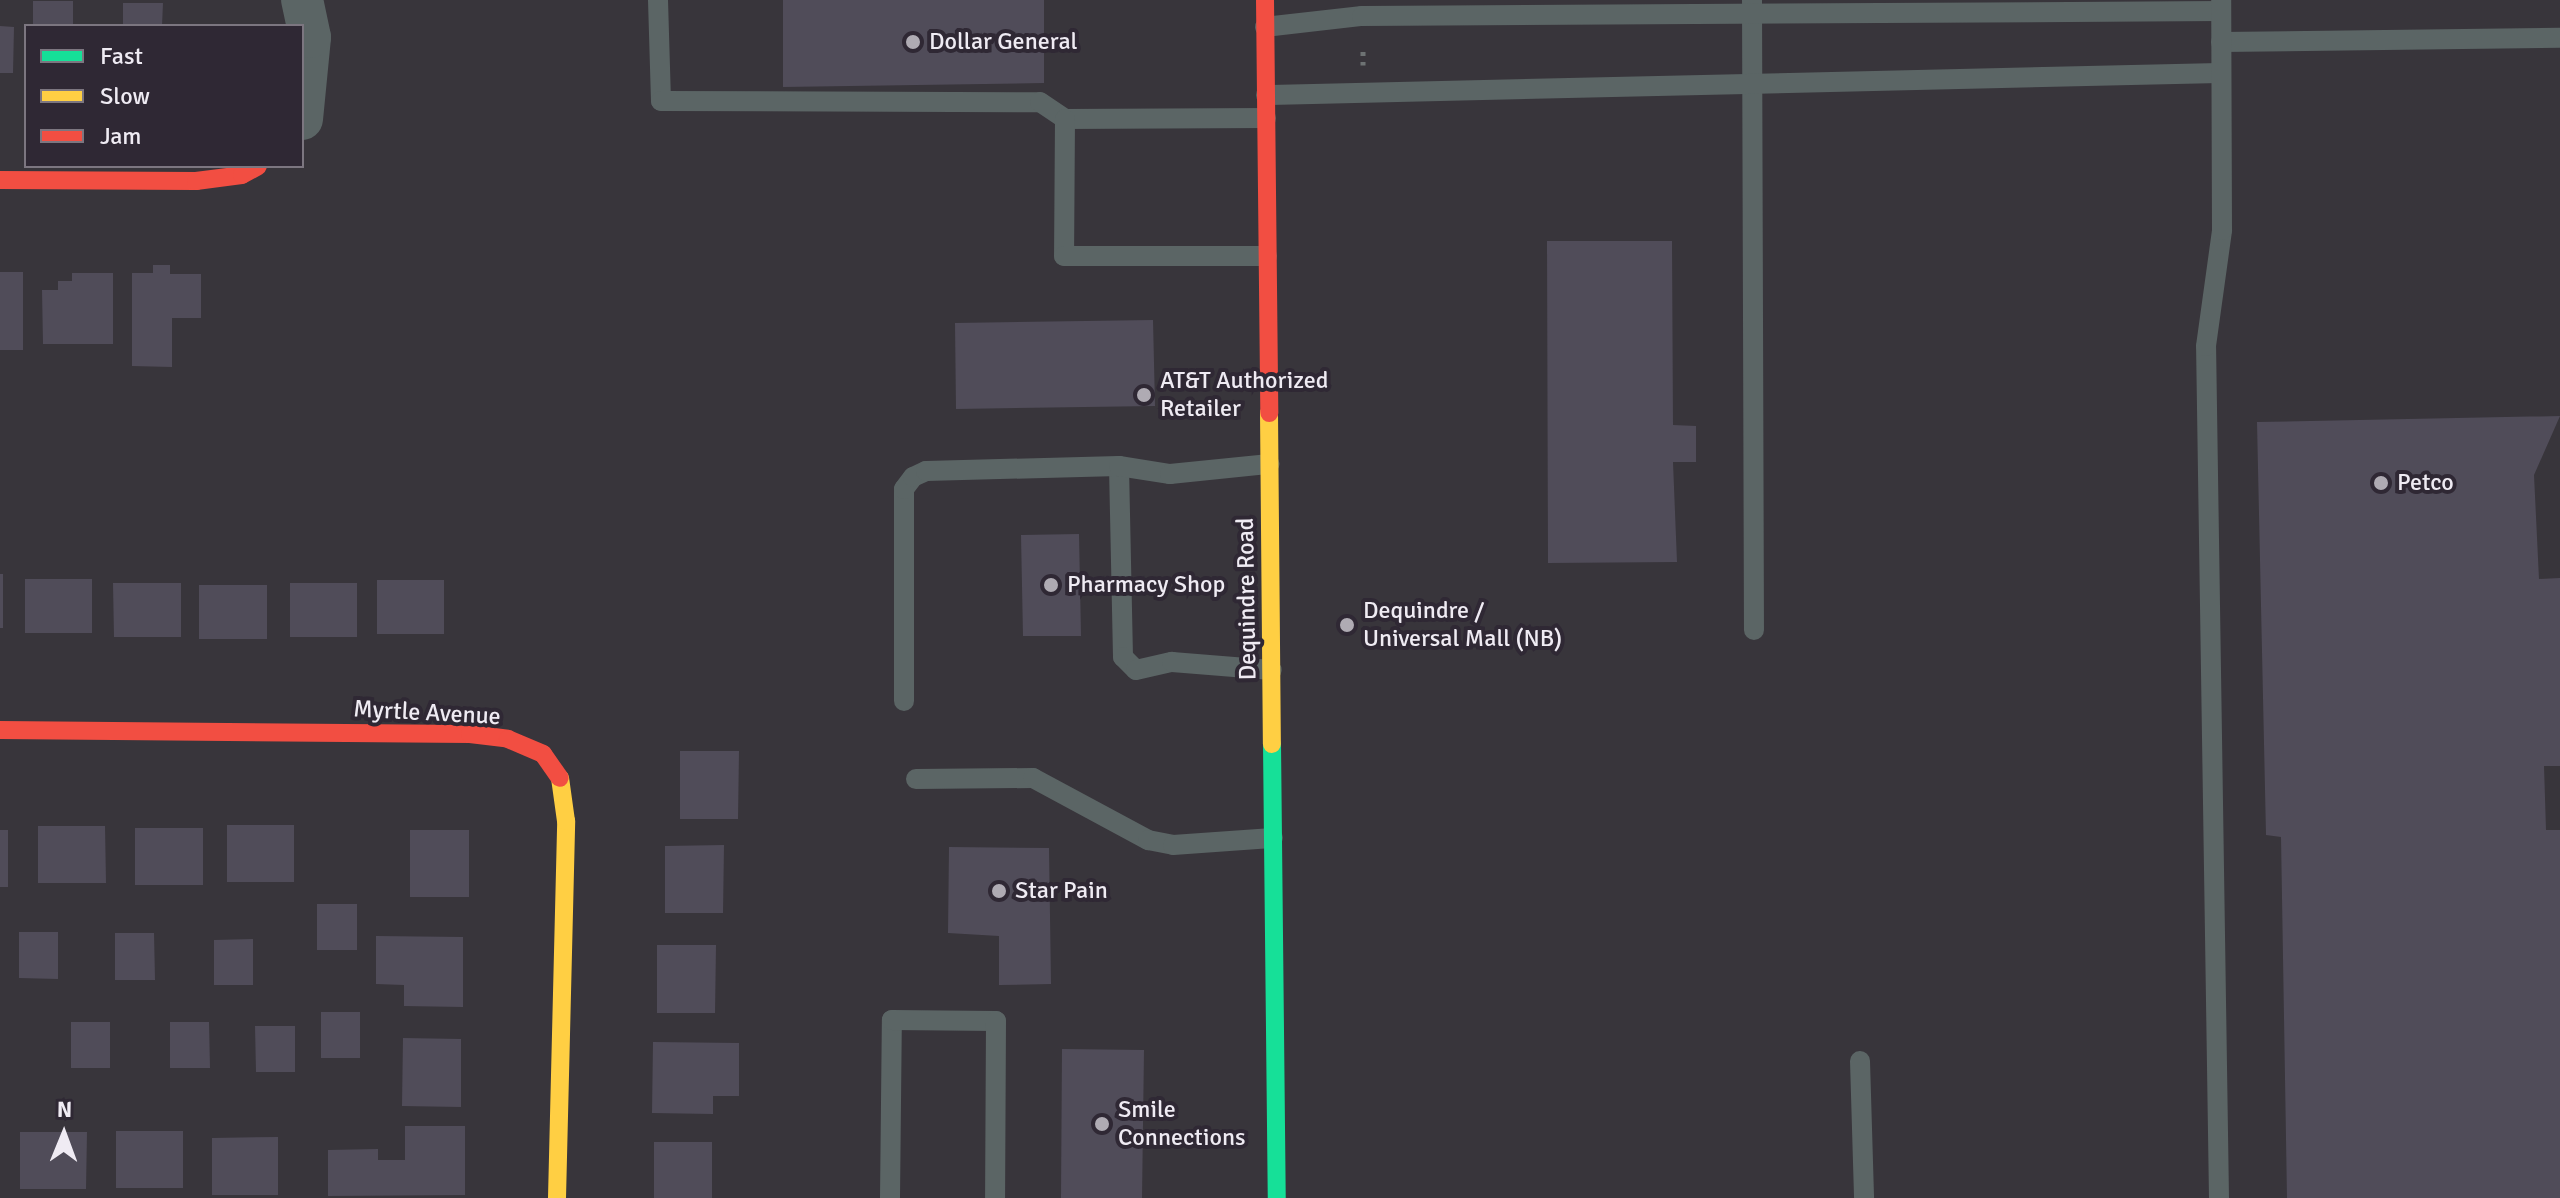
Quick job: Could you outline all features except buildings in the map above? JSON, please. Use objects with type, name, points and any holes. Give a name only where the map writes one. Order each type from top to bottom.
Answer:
[{"type":"street","points":[[302,0],[310,37],[304,98]]},
{"type":"street","name":"Dequindre Road","points":[[1265,0],[1277,1198]]},
{"type":"street","points":[[0,180],[196,181],[242,175],[254,168]]},
{"type":"street","name":"Myrtle Avenue","points":[[0,730],[470,734],[508,739],[543,754],[561,780],[566,821],[557,1198]]},
{"type":"lane","points":[[658,0],[661,101],[1040,102],[1065,119],[1266,118]]},
{"type":"lane","points":[[1265,27],[1362,16],[1752,8],[2221,5],[2222,230],[2206,346],[2219,1198]]},
{"type":"lane","points":[[1752,8],[1755,83],[1754,630]]},
{"type":"lane","points":[[2221,42],[2560,38]]},
{"type":"lane","points":[[1266,95],[2220,73]]},
{"type":"lane","points":[[1065,119],[1064,256],[1267,256]]},
{"type":"lane","points":[[904,701],[904,489],[913,477],[926,471],[1119,466],[1170,474],[1269,464]]},
{"type":"lane","points":[[1119,466],[1123,657],[1136,670],[1172,662],[1272,670]]},
{"type":"lane","points":[[916,779],[1033,778],[1148,840],[1173,845],[1273,838]]},
{"type":"lane","points":[[890,1198],[892,1020],[996,1021],[995,1198]]},
{"type":"lane","points":[[1860,1061],[1864,1198]]},
{"type":"path","points":[[1363,50],[1363,65]]},
{"type":"traffic: fast","points":[[1272,744],[1277,1198]]},
{"type":"traffic: slow","points":[[1269,413],[1272,744]]},
{"type":"traffic: slow","points":[[557,1198],[566,821],[560,778]]},
{"type":"traffic: jam","points":[[1265,0],[1269,413]]},
{"type":"traffic: jam","points":[[0,180],[196,181],[242,175],[254,168]]},
{"type":"traffic: jam","points":[[0,730],[470,734],[508,739],[543,754],[560,778]]},
{"type":"place","name":"Dollar General","points":[[913,42]]},
{"type":"place","name":"AT&T Authorized Retailer","points":[[1144,395]]},
{"type":"place","name":"Petco","points":[[2381,483]]},
{"type":"place","name":"Pharmacy Shop","points":[[1051,585]]},
{"type":"place","name":"Dequindre / Universal Mall (NB)","points":[[1347,625]]},
{"type":"place","name":"Star Pain","points":[[999,891]]},
{"type":"place","name":"Smile Connections","points":[[1102,1124]]}]
